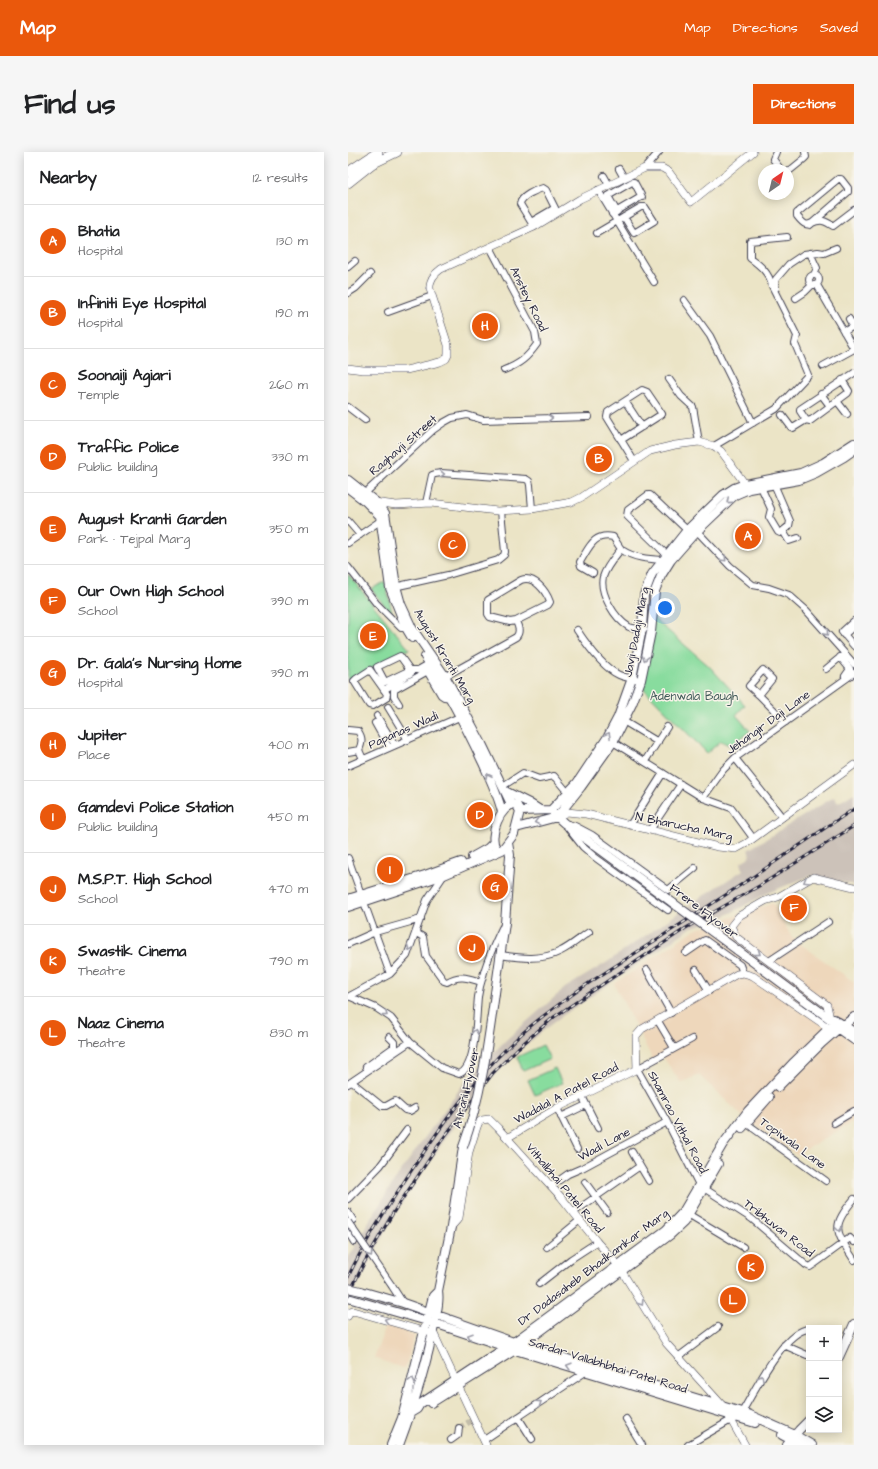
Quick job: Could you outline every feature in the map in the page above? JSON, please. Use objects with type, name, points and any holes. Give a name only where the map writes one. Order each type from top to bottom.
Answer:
[{"type":"main road","points":[[348,171],[368,155],[378,152]]},
{"type":"main road","points":[[348,183],[372,164],[397,152]]},
{"type":"main road","name":"Javji Dadaji Marg","points":[[842,455],[854,443]]},
{"type":"main road","name":"Javji Dadaji Marg","points":[[745,487],[760,487],[799,480],[814,470],[854,450]]},
{"type":"main road","name":"Javji Dadaji Marg","points":[[636,679],[642,629],[644,595],[652,574],[665,558],[692,528],[745,487],[814,470]]},
{"type":"main road","name":"August Kranti Marg","points":[[348,480],[383,517]]},
{"type":"main road","name":"August Kranti Marg","points":[[348,488],[377,502],[383,517],[393,587],[401,604],[409,628],[432,666],[442,678],[454,698],[504,788],[511,804]]},
{"type":"main road","name":"Javji Dadaji Marg","points":[[557,817],[581,787],[613,742],[651,632],[655,590],[661,576],[692,528]]},
{"type":"main road","name":"August Kranti Marg","points":[[463,716],[494,788],[502,812]]},
{"type":"main road","name":"Javji Dadaji Marg","points":[[551,810],[579,780],[621,719]]},
{"type":"main road","points":[[504,788],[540,810]]},
{"type":"main road","points":[[348,906],[363,898],[445,871],[502,850],[508,843],[516,828],[520,811],[516,804],[511,804],[502,812],[493,842],[477,855],[445,871]]},
{"type":"main road","points":[[520,811],[551,810]]},
{"type":"main road","name":"Frere Flyover","points":[[551,810],[564,823],[670,906],[737,950],[839,1025],[854,1040]]},
{"type":"main road","points":[[516,828],[557,817]]},
{"type":"main road","points":[[493,842],[499,850]]},
{"type":"main road","name":"A Irani Flyover","points":[[431,1318],[439,1298],[438,1291],[452,1227],[463,1147],[472,1122],[487,1055],[505,923],[510,855],[508,843]]},
{"type":"main road","points":[[348,899],[363,898]]},
{"type":"main road","name":"Dr Dadasaheb Bhadkamkar Marg","points":[[714,1165],[723,1144],[748,1112],[794,1062],[839,1025],[854,1017]]},
{"type":"main road","name":"Dr Dadasaheb Bhadkamkar Marg","points":[[402,1418],[422,1409],[438,1396],[533,1335],[666,1230],[683,1212],[714,1165],[746,1123],[839,1025]]},
{"type":"main road","name":"Dr Dadasaheb Bhadkamkar Marg","points":[[486,1365],[506,1348],[517,1346],[619,1268],[670,1235],[684,1222],[701,1186]]},
{"type":"main road","name":"Sardar Vallabhbhai Patel Road","points":[[348,1288],[403,1303],[431,1318],[506,1348]]},
{"type":"main road","name":"Sardar Vallabhbhai Patel Road","points":[[348,1298],[431,1318],[587,1371],[727,1413],[742,1412],[796,1441]]},
{"type":"main road","points":[[391,1445],[402,1418],[424,1331],[431,1318]]},
{"type":"main road","points":[[399,1445],[414,1412],[433,1333],[431,1318]]},
{"type":"main road","points":[[842,1340],[854,1324]]},
{"type":"main road","points":[[533,1335],[533,1344],[537,1349]]},
{"type":"main road","name":"Sardar Vallabhbhai Patel Road","points":[[517,1346],[537,1349],[727,1413],[796,1441],[812,1445]]},
{"type":"main road","points":[[796,1441],[805,1433],[806,1430]]},
{"type":"street","points":[[610,194],[627,179],[645,168],[660,152]]},
{"type":"street","points":[[645,168],[662,168],[669,172],[691,202],[753,152]]},
{"type":"street","points":[[776,152],[774,159],[777,164]]},
{"type":"street","points":[[794,167],[806,157],[805,152]]},
{"type":"street","points":[[614,213],[642,197],[635,183],[627,179],[619,169]]},
{"type":"street","points":[[604,176],[610,194],[608,197],[616,221],[654,282]]},
{"type":"street","points":[[348,368],[363,370],[406,370],[440,362],[446,359],[448,355],[448,345],[432,296],[430,284],[434,274],[458,261],[490,247],[598,190],[627,179]]},
{"type":"street","points":[[810,225],[848,192],[848,188],[841,179],[838,179],[797,213],[797,216],[802,223],[806,225],[810,225],[823,221],[834,225],[854,210]]},
{"type":"street","points":[[532,224],[520,204],[522,198],[543,188],[546,190],[555,208],[552,213]]},
{"type":"street","points":[[598,190],[614,213]]},
{"type":"street","points":[[597,233],[616,221],[643,206],[654,222],[634,233],[624,217]]},
{"type":"street","points":[[716,447],[776,409],[808,375],[795,344],[797,336],[770,279],[762,267],[750,258],[750,241],[787,237]]},
{"type":"street","name":"Anstey Road","points":[[490,247],[535,332],[537,344],[529,356],[518,365],[504,370]]},
{"type":"street","points":[[815,262],[824,253],[836,248]]},
{"type":"street","points":[[785,305],[776,286],[776,279],[789,264],[804,254],[818,252],[824,253]]},
{"type":"street","points":[[796,298],[814,285],[819,279],[814,275],[817,268],[810,253]]},
{"type":"street","points":[[348,267],[355,261]]},
{"type":"street","points":[[348,293],[356,288],[370,274]]},
{"type":"street","points":[[814,285],[853,346],[823,366]]},
{"type":"street","points":[[388,312],[432,296]]},
{"type":"street","points":[[684,300],[710,336],[753,423]]},
{"type":"street","points":[[844,332],[854,327],[849,319]]},
{"type":"street","points":[[806,420],[800,410],[821,394],[854,373]]},
{"type":"street","points":[[669,379],[681,396],[693,407],[699,442]]},
{"type":"street","points":[[782,415],[793,428],[806,420],[810,421],[849,392],[842,380]]},
{"type":"street","points":[[621,440],[662,414],[645,390],[642,390],[608,412],[607,417],[621,440],[634,461]]},
{"type":"street","points":[[821,394],[830,406]]},
{"type":"street","points":[[625,401],[642,427]]},
{"type":"street","points":[[837,402],[847,414]]},
{"type":"street","points":[[348,407],[365,420]]},
{"type":"street","name":"Raghavji Street","points":[[364,497],[433,430],[452,418],[467,415],[483,420],[589,417]]},
{"type":"street","points":[[377,502],[396,506],[426,503],[501,511],[532,509],[572,502],[582,497],[650,451],[674,444],[699,442],[716,447],[721,451],[723,457],[745,487]]},
{"type":"street","points":[[426,503],[432,475],[441,473],[526,479],[529,481],[530,485],[532,509]]},
{"type":"street","points":[[760,487],[771,509],[770,518],[780,533],[790,523],[790,517],[774,484]]},
{"type":"street","points":[[665,558],[627,516],[628,510],[648,495],[650,495],[692,528],[730,566],[753,586],[769,588],[790,595],[837,644],[842,655],[853,666]]},
{"type":"street","points":[[348,543],[396,506]]},
{"type":"street","points":[[393,587],[448,575],[498,560],[504,555],[505,552],[501,511]]},
{"type":"street","points":[[348,521],[360,535]]},
{"type":"street","points":[[783,531],[787,540],[789,541],[798,538]]},
{"type":"street","points":[[593,573],[580,564],[595,539],[599,536],[613,537],[618,542],[621,549],[635,556],[646,559],[665,558]]},
{"type":"street","points":[[621,549],[607,568],[602,583],[602,591],[606,600],[622,621],[630,627],[651,632]]},
{"type":"street","points":[[348,567],[376,603],[401,628],[409,628]]},
{"type":"street","points":[[531,579],[536,582],[548,597],[550,602],[548,605],[516,621],[510,622],[490,617],[488,614],[488,600],[521,580],[531,579]]},
{"type":"street","points":[[854,620],[842,632],[854,646]]},
{"type":"street","points":[[442,678],[518,635],[519,631],[516,621]]},
{"type":"street","points":[[837,644],[854,626]]},
{"type":"street","points":[[577,630],[606,666],[621,676],[636,679]]},
{"type":"street","points":[[826,670],[842,655]]},
{"type":"street","points":[[410,670],[403,657],[400,656],[377,667],[385,682],[410,670],[418,670]]},
{"type":"street","points":[[384,690],[418,670],[432,666]]},
{"type":"street","points":[[432,666],[441,695],[444,697],[454,698]]},
{"type":"street","points":[[399,704],[394,696],[394,690],[432,666]]},
{"type":"street","name":"Jehangir Daji Lane","points":[[703,798],[723,770],[735,758],[841,683],[853,666]]},
{"type":"street","points":[[370,670],[384,690],[387,694],[386,698],[374,706],[371,706],[354,682],[370,670]]},
{"type":"street","points":[[759,695],[786,722]]},
{"type":"street","points":[[388,707],[408,740]]},
{"type":"street","name":"Papanas Wadi","points":[[348,766],[463,716]]},
{"type":"street","points":[[376,719],[388,735],[392,747],[376,719]]},
{"type":"street","points":[[621,719],[658,742]]},
{"type":"street","points":[[645,762],[667,727]]},
{"type":"street","points":[[388,735],[401,728]]},
{"type":"street","points":[[348,730],[358,731],[362,741],[359,750],[363,759]]},
{"type":"street","points":[[613,742],[703,798],[731,808],[753,838]]},
{"type":"street","points":[[348,752],[359,750]]},
{"type":"street","points":[[735,758],[782,817]]},
{"type":"street","name":"N Bharucha Marg","points":[[557,817],[567,812],[586,814],[718,847],[736,848],[747,843],[854,765]]},
{"type":"street","points":[[504,788],[523,773],[539,779],[554,776],[564,788]]},
{"type":"street","points":[[630,825],[663,774]]},
{"type":"street","points":[[650,830],[681,784]]},
{"type":"street","points":[[564,823],[575,826],[592,835],[668,890],[695,868]]},
{"type":"street","points":[[348,858],[390,974]]},
{"type":"street","points":[[349,997],[390,974],[407,956],[427,900],[445,871]]},
{"type":"street","points":[[839,1025],[827,1005],[736,937],[731,926],[739,916],[778,897],[813,877],[854,887]]},
{"type":"street","points":[[348,944],[375,932],[421,919]]},
{"type":"street","points":[[769,962],[828,922]]},
{"type":"street","points":[[349,997],[376,1008],[391,1018],[410,1042],[442,1068],[459,1074],[463,1073],[469,1062],[472,1049],[481,982],[492,948],[505,923]]},
{"type":"street","points":[[500,955],[518,958],[543,958],[561,951],[590,932]]},
{"type":"street","points":[[416,933],[423,938],[426,956],[444,981],[447,982],[453,978],[459,977],[481,982]]},
{"type":"street","points":[[686,953],[705,940],[740,965],[743,973]]},
{"type":"street","points":[[647,970],[671,1013]]},
{"type":"street","points":[[696,970],[709,991]]},
{"type":"street","points":[[692,1039],[637,1069],[636,1036],[642,1030],[737,974],[743,973],[753,976],[839,1025]]},
{"type":"street","points":[[658,1021],[674,1048]]},
{"type":"street","points":[[366,1067],[394,1047],[394,1042],[405,1034]]},
{"type":"street","points":[[389,1037],[394,1042]]},
{"type":"street","points":[[410,1042],[350,1083],[382,1106],[386,1106],[395,1101],[405,1110],[410,1111],[415,1108]]},
{"type":"street","name":"Wadalal A Patel Road","points":[[507,1138],[557,1108],[637,1069]]},
{"type":"street","name":"Shamrao Vithal Road","points":[[637,1069],[701,1186]]},
{"type":"street","points":[[582,1096],[598,1128]]},
{"type":"street","points":[[561,1117],[586,1105]]},
{"type":"street","points":[[557,1108],[577,1149]]},
{"type":"street","points":[[834,1123],[854,1111]]},
{"type":"street","name":"Vithalbhai Patel Road","points":[[452,1227],[459,1218],[469,1152],[479,1122],[489,1119],[574,1212],[619,1268],[666,1344],[727,1413],[745,1445]]},
{"type":"street","name":"Wadi Lane","points":[[551,1186],[568,1174],[667,1122]]},
{"type":"street","name":"Topiwala Lane","points":[[746,1123],[826,1181]]},
{"type":"street","points":[[348,1199],[380,1166],[407,1130]]},
{"type":"street","points":[[632,1152],[649,1181]]},
{"type":"street","points":[[574,1212],[640,1166]]},
{"type":"street","points":[[585,1182],[607,1212]]},
{"type":"street","name":"Tribhuvan Road","points":[[701,1186],[752,1219],[806,1266],[813,1266],[843,1242]]},
{"type":"street","points":[[854,1199],[843,1212],[838,1221],[838,1233],[854,1260]]},
{"type":"street","points":[[348,1212],[350,1221],[403,1303]]},
{"type":"street","points":[[688,1214],[743,1247]]},
{"type":"street","points":[[547,1247],[580,1220]]},
{"type":"street","points":[[348,1232],[354,1242]]},
{"type":"street","points":[[843,1242],[850,1238],[854,1242]]},
{"type":"street","points":[[539,1284],[571,1259],[597,1242]]},
{"type":"street","points":[[348,1316],[350,1312],[353,1311],[433,1333],[472,1420],[485,1443],[518,1417],[587,1371]]},
{"type":"street","points":[[678,1357],[718,1327]]},
{"type":"street","points":[[742,1412],[766,1370],[784,1345],[798,1333],[806,1329]]},
{"type":"street","points":[[784,1345],[806,1355]]},
{"type":"street","points":[[688,1445],[727,1413]]},
{"type":"street","points":[[518,1417],[532,1439]]},
{"type":"street","points":[[626,1419],[642,1445]]},
{"type":"street","points":[[451,1440],[458,1435],[459,1428]]},
{"type":"shaded area","points":[[854,793],[854,885],[812,875],[770,892],[717,920],[692,927],[555,1021],[519,1051],[485,1084],[463,1113],[413,1186],[388,1226],[348,1303],[348,1259],[366,1226],[398,1175],[464,1083],[506,1040],[565,988],[606,963],[743,870],[741,862],[751,856],[748,850],[834,797],[838,803]]},
{"type":"shaded area","points":[[773,903],[792,938],[854,982],[854,1121],[797,1155],[740,1114],[699,1075],[681,1083],[663,1057],[653,1060],[614,984],[694,930]]},
{"type":"shaded area","points":[[386,1325],[415,1335],[405,1369],[374,1358]]},
{"type":"green space","points":[[348,574],[409,649],[348,680]]},
{"type":"green space","points":[[385,582],[393,616],[371,589]]},
{"type":"green space","name":"Adenwala Baugh","points":[[651,616],[709,666],[745,705],[736,715],[750,731],[731,746],[721,741],[707,753],[639,684]]},
{"type":"green space","points":[[543,1045],[550,1059],[523,1071],[517,1057]]},
{"type":"green space","points":[[555,1068],[562,1083],[535,1095],[528,1080]]},
{"type":"tunnel","points":[[459,1428],[471,1421]]},
{"type":"railway","points":[[348,1277],[385,1212],[444,1123],[469,1090],[496,1059],[519,1036],[583,987],[854,809]]},
{"type":"railway","points":[[348,1296],[364,1263],[393,1213],[442,1140],[493,1073],[518,1048],[554,1017],[686,928],[759,886],[854,826]]},
{"type":"place","name":"Jupiter","points":[[485,326]]},
{"type":"place","name":"Infiniti Eye Hospital","points":[[599,459]]},
{"type":"place","name":"Bhatia","points":[[748,536]]},
{"type":"place","name":"Soonaiji Agiari","points":[[453,545]]},
{"type":"place","name":"August Kranti Garden","points":[[373,636]]},
{"type":"place","name":"Traffic Police","points":[[480,815]]},
{"type":"place","name":"Gamdevi Police Station","points":[[390,870]]},
{"type":"place","name":"Dr. Gala's Nursing Home","points":[[495,887]]},
{"type":"place","name":"Our Own High School","points":[[794,908]]},
{"type":"place","name":"M.S.P.T. High School","points":[[472,948]]},
{"type":"place","name":"Swastik Cinema","points":[[751,1267]]},
{"type":"place","name":"Naaz Cinema","points":[[733,1300]]}]
